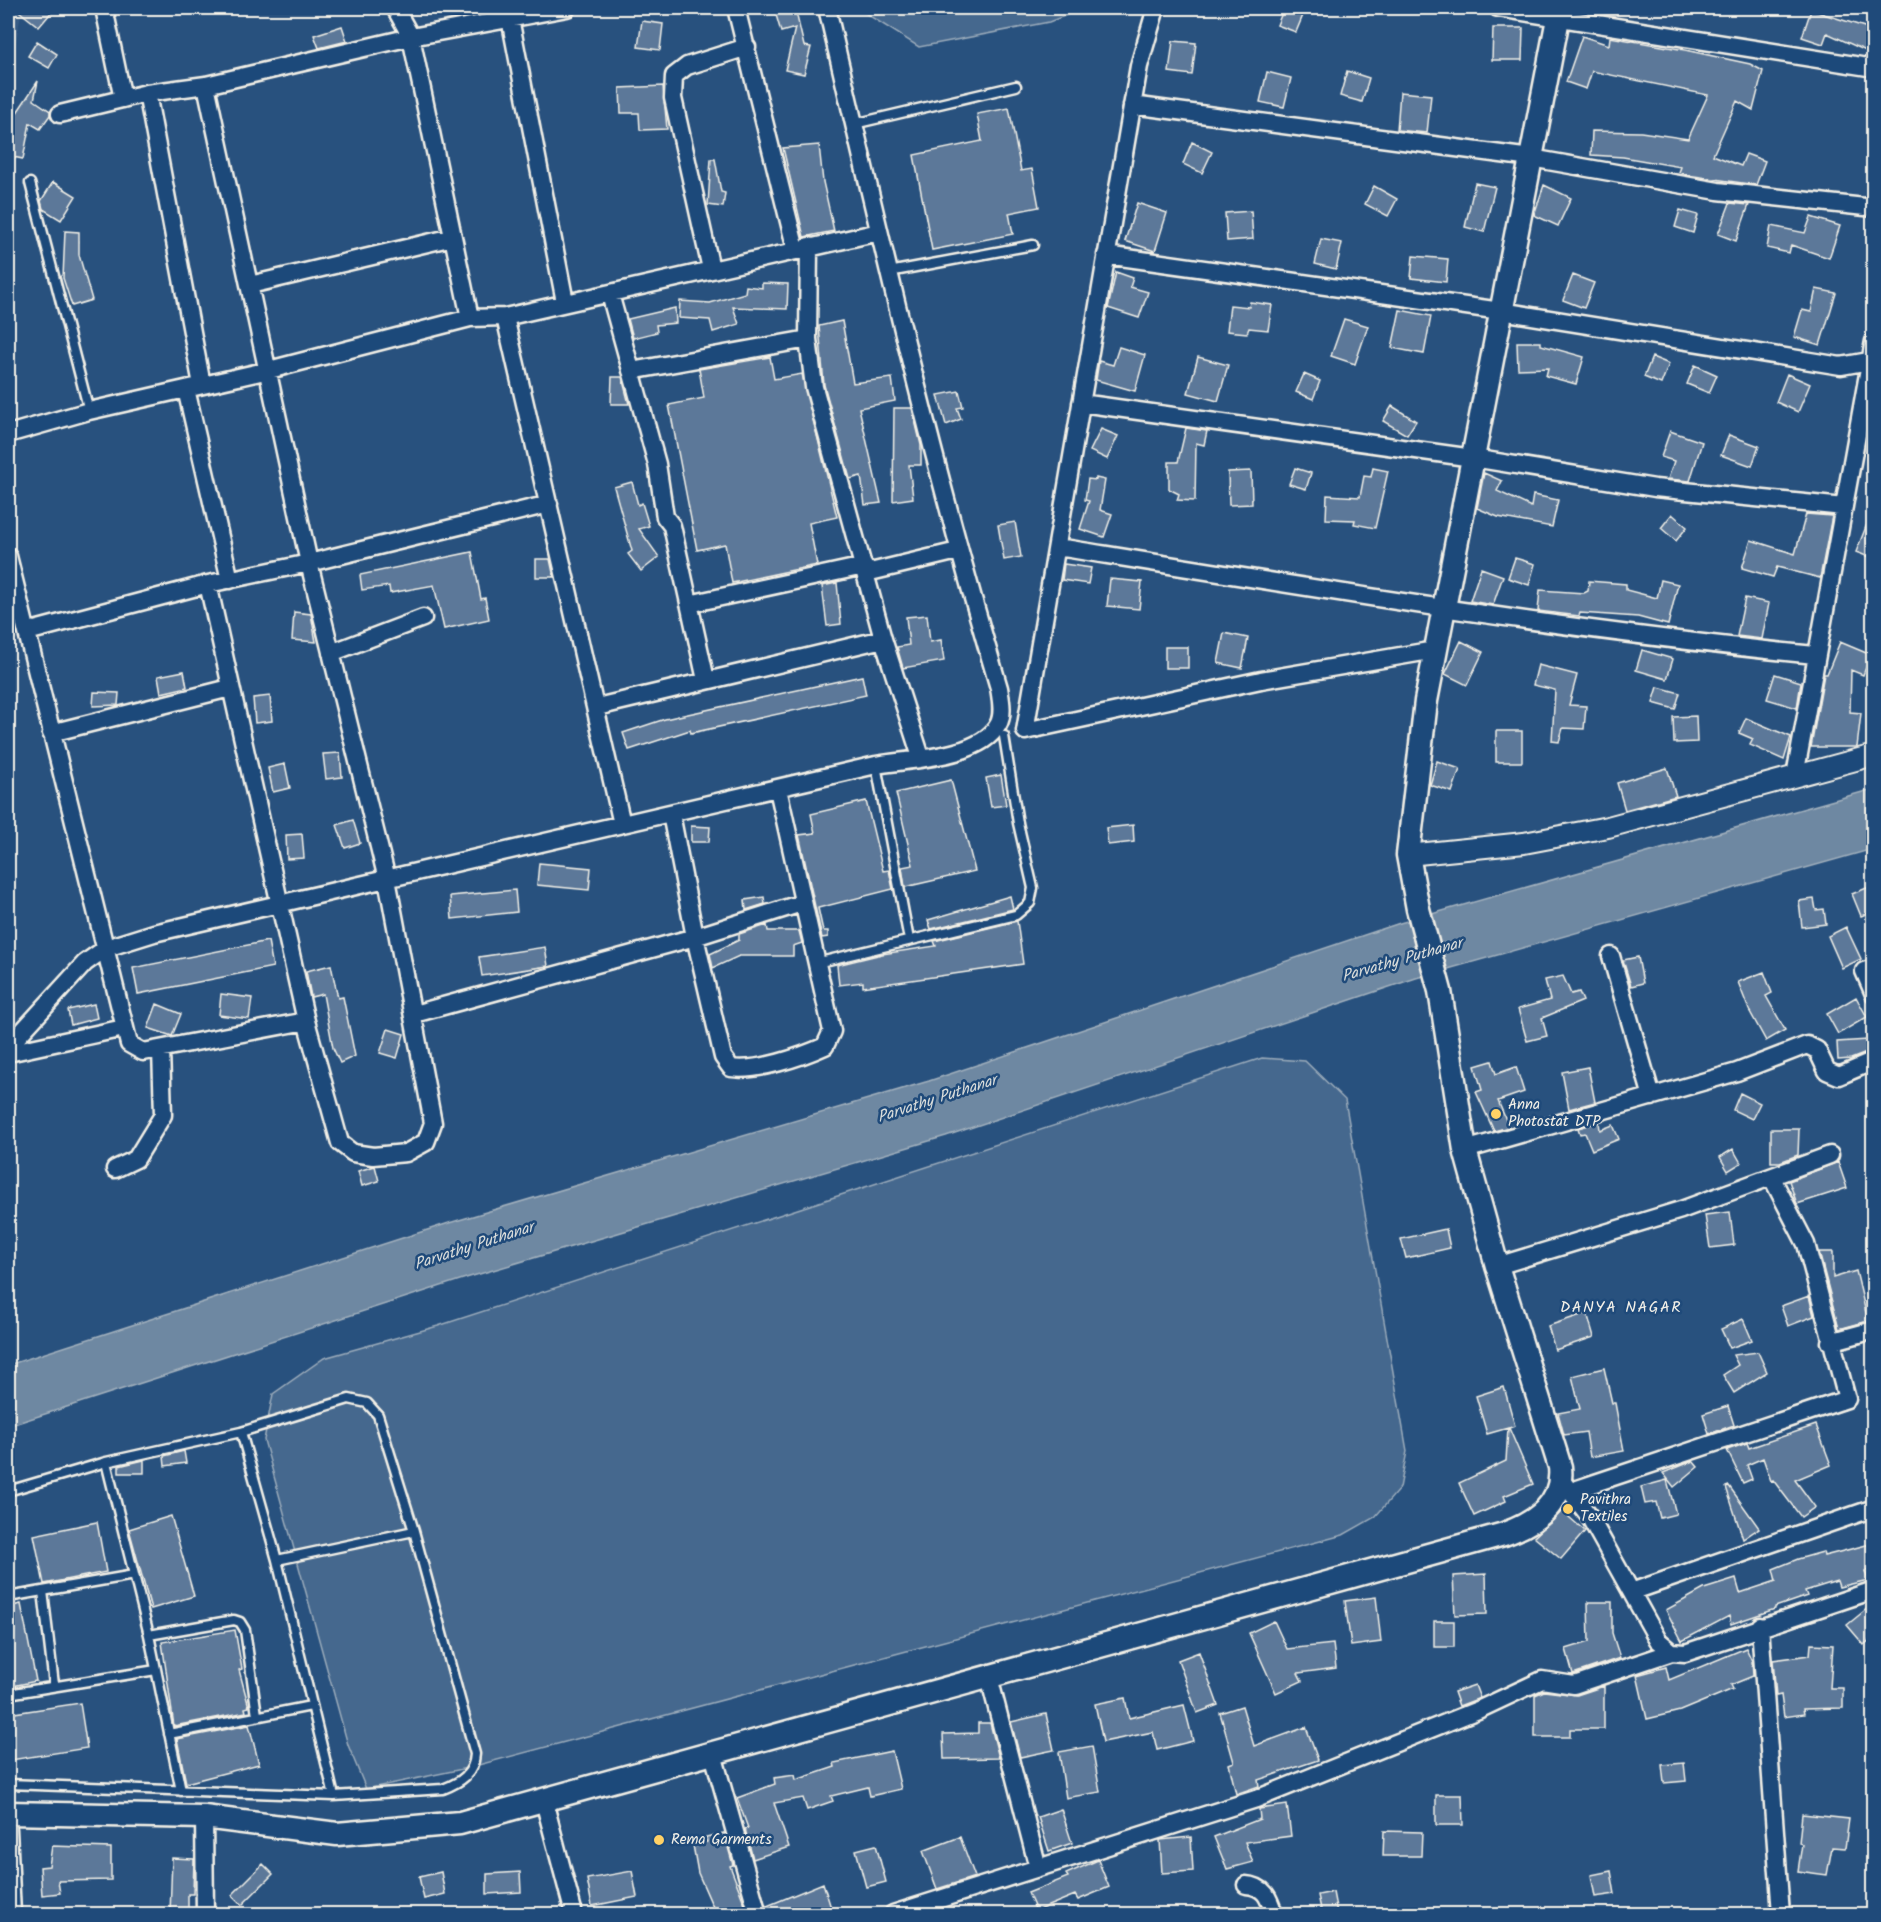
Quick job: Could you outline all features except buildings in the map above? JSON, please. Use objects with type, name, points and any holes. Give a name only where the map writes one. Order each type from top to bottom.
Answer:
[{"type":"main road","points":[[8,1814],[204,1817],[337,1834],[460,1824],[1504,1534],[1529,1525],[1540,1516],[1566,1485],[1497,1266],[1465,1150],[1440,991],[1418,909],[1408,855],[1426,701],[1435,650],[1559,12]]},
{"type":"street","points":[[104,8],[123,99]]},
{"type":"street","points":[[395,8],[411,37],[470,318]]},
{"type":"street","points":[[60,114],[147,93],[206,85],[509,13],[567,8]]},
{"type":"street","points":[[736,8],[802,248],[808,339],[814,387],[883,639],[921,757]]},
{"type":"street","points":[[8,1047],[85,963],[106,948],[154,933],[876,765],[968,749],[996,737],[1002,708],[999,688],[958,551],[888,273],[827,8]]},
{"type":"street","points":[[1156,8],[1139,66],[1025,731],[1261,680],[1435,650]]},
{"type":"street","points":[[1498,8],[1559,12],[1874,68]]},
{"type":"street","points":[[509,13],[565,302]]},
{"type":"street","points":[[711,269],[673,98],[674,76],[687,66],[747,47]]},
{"type":"street","points":[[206,85],[309,563],[387,879],[414,1014],[434,1123],[426,1142],[412,1150],[373,1156],[353,1153],[340,1143],[306,1021],[208,584]]},
{"type":"street","points":[[147,93],[194,387],[230,580]]},
{"type":"street","points":[[1132,105],[1531,158],[1718,191],[1874,208]]},
{"type":"street","points":[[8,434],[89,411],[269,370],[470,318],[504,317],[879,232]]},
{"type":"street","points":[[250,285],[453,237]]},
{"type":"street","points":[[1106,255],[1501,311],[1840,366],[1869,361]]},
{"type":"street","points":[[610,294],[657,464],[665,517],[672,526],[706,680]]},
{"type":"street","points":[[504,317],[597,707],[622,824]]},
{"type":"street","points":[[631,371],[808,339]]},
{"type":"street","points":[[1796,776],[1815,655],[1874,341]]},
{"type":"street","points":[[1081,403],[1473,458],[1655,488],[1844,507]]},
{"type":"street","points":[[27,632],[208,584],[309,563],[549,504]]},
{"type":"street","points":[[1058,547],[1443,609],[1676,641],[1815,655]]},
{"type":"street","points":[[689,604],[958,551]]},
{"type":"street","points":[[8,556],[129,1044],[143,1052],[306,1021]]},
{"type":"street","points":[[331,653],[423,618]]},
{"type":"street","points":[[597,707],[883,639]]},
{"type":"street","points":[[51,733],[230,688]]},
{"type":"street","points":[[1408,855],[1524,843],[1608,827],[1874,755]]},
{"type":"street","points":[[670,814],[723,1057],[731,1068],[743,1070],[825,1046],[832,1031],[778,789]]},
{"type":"street","points":[[414,1014],[695,937],[802,903]]},
{"type":"street","points":[[1611,956],[1652,1097]]},
{"type":"street","points":[[1874,968],[1864,971],[1874,994]]},
{"type":"street","points":[[8,1053],[124,1028]]},
{"type":"street","points":[[1465,1150],[1737,1072],[1807,1045],[1817,1050],[1827,1071],[1839,1076],[1874,1060]]},
{"type":"street","points":[[115,1169],[136,1159],[163,1115],[160,1049]]},
{"type":"street","points":[[1497,1266],[1681,1210],[1830,1155]]},
{"type":"street","points":[[1672,1652],[1658,1640],[1589,1515],[1566,1485],[1847,1399],[1830,1342],[1806,1244],[1772,1178]]},
{"type":"street","points":[[1830,1342],[1874,1330]]},
{"type":"street","points":[[1631,1592],[1874,1508]]},
{"type":"street","points":[[893,1914],[1256,1799],[1478,1710],[1542,1680],[1574,1685],[1672,1652],[1685,1653],[1760,1626],[1874,1590]]},
{"type":"street","points":[[1760,1626],[1781,1914]]},
{"type":"street","points":[[989,1677],[1038,1868]]},
{"type":"street","points":[[713,1754],[758,1914]]},
{"type":"street","points":[[544,1801],[574,1914]]},
{"type":"street","points":[[204,1817],[205,1914]]},
{"type":"street","points":[[8,1829],[12,1914]]},
{"type":"street","points":[[1246,1885],[1257,1886],[1263,1890],[1274,1914]]},
{"type":"lane","points":[[854,124],[1016,86]]},
{"type":"lane","points":[[30,183],[89,411]]},
{"type":"lane","points":[[888,273],[1033,244]]},
{"type":"lane","points":[[816,963],[1016,915],[1030,903],[1033,888],[996,737]]},
{"type":"lane","points":[[876,765],[909,940]]},
{"type":"lane","points":[[8,1491],[105,1462],[241,1432],[349,1399],[367,1403],[378,1415],[414,1531],[476,1754],[475,1766],[459,1783],[443,1789],[334,1796],[8,1784]]},
{"type":"lane","points":[[241,1432],[277,1560],[334,1796]]},
{"type":"lane","points":[[105,1462],[149,1635],[181,1791]]},
{"type":"lane","points":[[277,1560],[414,1531]]},
{"type":"lane","points":[[8,1597],[134,1575]]},
{"type":"lane","points":[[43,1591],[54,1685]]},
{"type":"lane","points":[[149,1635],[234,1620],[240,1622],[245,1630],[257,1715]]},
{"type":"lane","points":[[8,1694],[156,1670]]},
{"type":"lane","points":[[169,1734],[311,1706]]},
{"type":"shaded area","points":[[8,8],[22,8],[8,86]]},
{"type":"shaded area","points":[[857,8],[1084,8],[1049,22],[919,47]]},
{"type":"shaded area","points":[[1262,1058],[1305,1061],[1345,1100],[1407,1451],[1400,1488],[1375,1517],[1343,1535],[467,1768],[366,1789],[348,1745],[264,1440],[273,1394],[324,1358],[438,1326]]},
{"type":"water","name":"Parvathy Puthanar","points":[[1873,789],[1873,849],[1416,978],[946,1136],[466,1278],[8,1426],[8,1365],[449,1223],[929,1081],[1400,923]]},
{"type":"place","name":"Anna Photostat DTP","points":[[1496,1114]]},
{"type":"place","name":"Pavithra Textiles","points":[[1568,1509]]},
{"type":"place","name":"Rema Garments","points":[[659,1840]]},
{"type":"district","name":"DANYA NAGAR","points":[[1621,1307]]}]
